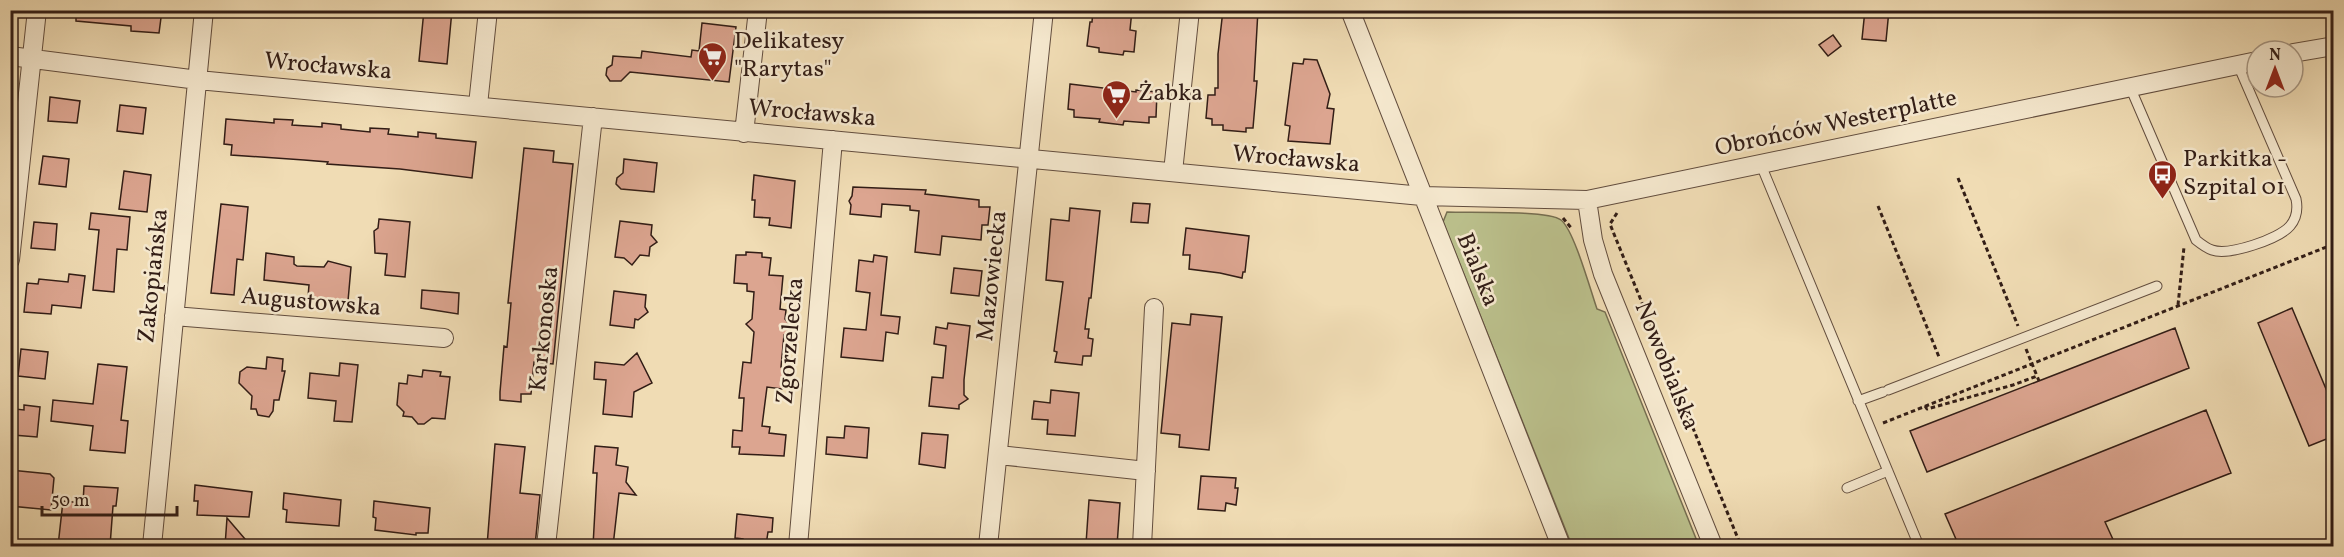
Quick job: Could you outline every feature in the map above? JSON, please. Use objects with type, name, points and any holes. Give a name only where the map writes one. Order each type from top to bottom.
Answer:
[{"type":"street","points":[[10,260],[37,10]]},
{"type":"street","name":"Zakopiańska","points":[[152,546],[204,10]]},
{"type":"street","points":[[478,105],[488,10]]},
{"type":"street","points":[[744,133],[758,10]]},
{"type":"street","name":"Mazowiecka","points":[[988,546],[1044,10]]},
{"type":"street","points":[[1173,172],[1190,10]]},
{"type":"street","name":"Bialska","points":[[1350,10],[1561,546]]},
{"type":"street","points":[[2305,51],[2334,46]]},
{"type":"street","name":"Wrocławska","points":[[10,56],[198,80],[1422,195]]},
{"type":"street","name":"Obrońców Westerplatte","points":[[1422,195],[1587,200],[2245,64]]},
{"type":"street","name":"Karkonoska","points":[[546,546],[593,117]]},
{"type":"street","name":"Zgorzelecka","points":[[798,546],[833,140]]},
{"type":"street","name":"Nowobialska","points":[[1587,200],[1593,240],[1603,274],[1713,546]]},
{"type":"street","points":[[1142,546],[1154,308]]},
{"type":"street","name":"Augustowska","points":[[174,316],[444,338]]},
{"type":"street","points":[[999,455],[1146,471]]},
{"type":"lane","points":[[2130,87],[2196,240],[2213,251],[2242,249],[2285,231],[2294,221],[2297,207],[2296,199],[2238,65]]},
{"type":"lane","points":[[1761,165],[1919,546]]},
{"type":"lane","points":[[1858,401],[2023,340],[2157,286]]},
{"type":"lane","points":[[1847,488],[1888,471]]},
{"type":"path","points":[[1959,178],[2039,381]]},
{"type":"path","points":[[1878,206],[1944,369]]},
{"type":"path","points":[[1623,208],[1610,224],[1741,546]]},
{"type":"path","points":[[1870,429],[2334,244]]},
{"type":"path","points":[[2178,305],[2184,246]]},
{"type":"path","points":[[1925,406],[1927,409],[2037,376]]},
{"type":"green space","points":[[1447,212],[1541,215],[1561,220],[1566,226],[1577,248],[1597,309],[1605,312],[1699,546],[1572,546],[1443,222]]},
{"type":"building","points":[[76,10],[162,10],[159,33],[131,31],[131,26],[76,21]]},
{"type":"building","points":[[424,10],[452,10],[447,64],[419,61]]},
{"type":"building","points":[[1093,10],[1132,10],[1130,30],[1136,31],[1134,52],[1124,51],[1123,55],[1099,52],[1099,48],[1087,46]]},
{"type":"building","points":[[1223,10],[1258,10],[1254,81],[1257,81],[1253,128],[1246,128],[1246,132],[1223,130],[1223,125],[1212,125],[1212,119],[1206,118],[1208,95],[1215,95],[1215,88],[1218,88],[1218,54]]},
{"type":"building","points":[[1865,10],[1889,10],[1886,41],[1862,39]]},
{"type":"building","points":[[702,23],[736,27],[729,82],[630,72],[621,81],[610,81],[606,75],[607,68],[612,65],[613,56],[641,58],[642,51],[691,57],[692,50],[699,51]]},
{"type":"building","points":[[1833,35],[1841,46],[1828,56],[1819,45]]},
{"type":"building","points":[[1304,59],[1317,60],[1330,94],[1327,108],[1334,109],[1330,144],[1288,141],[1290,126],[1285,125],[1293,63],[1303,64]]},
{"type":"building","points":[[1070,84],[1136,92],[1136,90],[1157,92],[1156,117],[1149,117],[1149,123],[1124,121],[1123,125],[1099,122],[1100,119],[1074,117],[1074,110],[1068,109]]},
{"type":"building","points":[[50,97],[80,101],[77,123],[48,121]]},
{"type":"building","points":[[120,105],[146,108],[143,134],[117,131]]},
{"type":"building","points":[[226,119],[274,123],[274,119],[293,120],[292,125],[322,127],[322,123],[341,125],[341,129],[370,132],[370,128],[389,129],[388,134],[418,137],[418,132],[436,134],[436,138],[476,142],[472,178],[400,169],[327,164],[328,162],[231,155],[232,145],[224,144]]},
{"type":"building","points":[[524,148],[554,151],[553,162],[573,164],[553,364],[534,362],[531,394],[521,394],[521,402],[500,400],[500,392],[504,346],[507,347],[511,303],[508,303]]},
{"type":"building","points":[[43,156],[69,159],[66,187],[39,184]]},
{"type":"building","points":[[624,159],[657,163],[654,192],[621,189],[616,184],[617,178],[623,173]]},
{"type":"building","points":[[124,171],[151,175],[147,212],[119,209]]},
{"type":"building","points":[[754,175],[795,181],[791,228],[769,225],[770,218],[754,217],[755,200],[752,200]]},
{"type":"building","points":[[853,187],[926,190],[925,194],[979,200],[979,207],[990,207],[988,225],[982,225],[981,240],[942,236],[940,255],[915,252],[919,211],[910,210],[910,206],[882,204],[881,217],[850,214],[849,201]]},
{"type":"building","points":[[1133,203],[1150,204],[1148,223],[1131,222]]},
{"type":"building","points":[[221,204],[248,207],[243,260],[237,259],[234,295],[211,293]]},
{"type":"building","points":[[1070,208],[1100,211],[1091,298],[1089,298],[1085,329],[1089,329],[1088,338],[1093,339],[1091,356],[1083,356],[1082,365],[1055,362],[1057,352],[1054,351],[1063,282],[1046,280],[1051,219],[1069,221]]},
{"type":"building","points":[[91,213],[130,217],[127,250],[117,249],[114,292],[93,290],[99,230],[89,229]]},
{"type":"building","points":[[379,219],[410,222],[405,277],[385,275],[387,254],[375,253],[374,231],[378,228]]},
{"type":"building","points":[[620,221],[652,225],[651,235],[657,242],[650,247],[649,256],[640,255],[632,265],[624,258],[615,257]]},
{"type":"building","points":[[34,222],[57,224],[55,250],[31,248]]},
{"type":"building","points":[[1186,228],[1249,236],[1245,272],[1242,278],[1189,269],[1190,255],[1183,255]]},
{"type":"building","points":[[746,252],[762,253],[762,257],[771,258],[769,275],[783,276],[780,309],[786,310],[785,319],[789,324],[789,332],[784,335],[781,367],[784,367],[782,389],[767,387],[762,426],[770,427],[769,433],[786,435],[784,456],[739,454],[740,447],[732,447],[733,430],[742,431],[744,398],[739,398],[743,362],[751,363],[754,332],[746,324],[752,319],[754,292],[747,291],[747,284],[734,283],[736,255],[746,255]]},
{"type":"building","points":[[266,253],[294,257],[294,264],[297,266],[324,267],[328,261],[351,267],[348,301],[308,297],[309,285],[264,280]]},
{"type":"building","points":[[874,255],[887,257],[881,315],[900,317],[898,334],[886,332],[883,361],[841,357],[844,328],[866,330],[870,293],[856,291],[859,260],[873,262]]},
{"type":"building","points":[[954,268],[982,271],[979,296],[951,293]]},
{"type":"building","points":[[69,274],[85,276],[81,308],[52,305],[51,314],[24,312],[27,283],[38,284],[39,279],[68,282]]},
{"type":"building","points":[[422,290],[459,293],[458,314],[421,308]]},
{"type":"building","points":[[614,291],[646,295],[645,307],[648,312],[638,320],[635,319],[634,328],[610,325]]},
{"type":"building","points":[[2292,308],[2334,408],[2334,436],[2309,446],[2258,323]]},
{"type":"building","points":[[1191,314],[1222,317],[1209,450],[1179,447],[1180,435],[1161,433],[1172,323],[1190,325]]},
{"type":"building","points":[[948,323],[970,326],[964,380],[964,395],[968,399],[959,405],[959,409],[929,406],[932,377],[943,378],[946,346],[934,344],[936,327],[947,329]]},
{"type":"building","points":[[2175,328],[2189,368],[1927,472],[1910,431]]},
{"type":"building","points":[[21,349],[48,352],[45,379],[18,376]]},
{"type":"building","points":[[637,353],[652,383],[634,392],[632,417],[603,414],[606,380],[594,379],[595,362],[624,365]]},
{"type":"building","points":[[267,357],[283,359],[282,371],[285,371],[279,400],[274,400],[273,411],[269,417],[258,415],[256,409],[251,409],[252,396],[239,383],[240,372],[247,367],[266,369]]},
{"type":"building","points":[[340,363],[358,365],[352,422],[334,421],[336,401],[308,398],[310,373],[339,376]]},
{"type":"building","points":[[98,364],[127,367],[121,420],[128,421],[125,453],[90,450],[93,426],[51,421],[53,400],[93,404]]},
{"type":"building","points":[[423,370],[441,372],[440,376],[450,377],[445,419],[432,418],[424,424],[418,424],[412,417],[403,416],[404,412],[397,405],[399,383],[407,384],[408,375],[422,377]]},
{"type":"building","points":[[1051,390],[1079,393],[1075,436],[1047,434],[1048,420],[1032,419],[1034,401],[1050,403]]},
{"type":"building","points":[[24,405],[40,407],[37,437],[13,435],[15,409],[24,410]]},
{"type":"building","points":[[2206,410],[2231,473],[2105,522],[2116,546],[2065,546],[2062,540],[2047,546],[1959,546],[1945,514]]},
{"type":"building","points":[[845,426],[869,428],[867,458],[826,454],[827,437],[844,438]]},
{"type":"building","points":[[922,433],[948,435],[945,468],[919,464]]},
{"type":"building","points":[[495,444],[525,447],[520,493],[540,495],[535,546],[487,546]]},
{"type":"building","points":[[595,446],[618,448],[616,465],[628,467],[626,482],[636,495],[619,493],[613,546],[593,546],[597,473],[593,473]]},
{"type":"building","points":[[10,470],[50,474],[54,478],[51,510],[10,506]]},
{"type":"building","points":[[1201,476],[1236,478],[1235,488],[1238,488],[1236,505],[1226,503],[1225,511],[1198,509]]},
{"type":"building","points":[[195,485],[252,492],[249,517],[197,515],[198,501],[194,501]]},
{"type":"building","points":[[84,486],[118,488],[116,506],[113,506],[110,546],[58,546],[63,501],[83,503]]},
{"type":"building","points":[[284,493],[341,500],[339,526],[286,522],[287,510],[283,509]]},
{"type":"building","points":[[1089,500],[1120,503],[1117,546],[1086,544]]},
{"type":"building","points":[[374,501],[430,508],[428,533],[416,533],[416,535],[375,530]]},
{"type":"building","points":[[737,514],[773,518],[772,532],[768,532],[766,545],[743,542],[743,539],[735,538]]},
{"type":"building","points":[[227,518],[251,546],[225,546]]},
{"type":"place","name":"Delikatesy \"Rarytas\"","points":[[713,82]]},
{"type":"place","name":"Żabka","points":[[1117,120]]},
{"type":"place","name":"Parkitka - Szpital 01","points":[[2162,200]]}]
